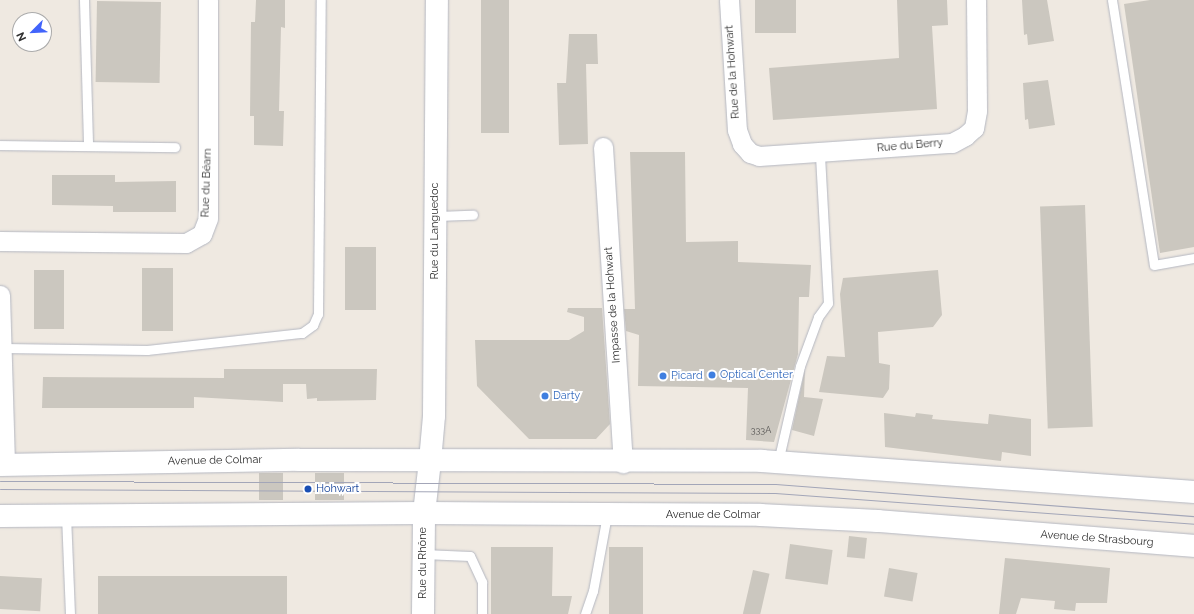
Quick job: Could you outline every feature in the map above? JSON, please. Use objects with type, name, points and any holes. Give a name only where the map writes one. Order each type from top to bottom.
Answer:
[{"type":"main road","name":"Rue du Languedoc","points":[[430,461],[434,416],[437,0]]},
{"type":"main road","name":"Avenue de Colmar","points":[[3,464],[430,461],[623,463],[778,462],[1002,480],[1194,492]]},
{"type":"main road","points":[[424,513],[430,461]]},
{"type":"main road","name":"Avenue de Colmar","points":[[0,516],[424,513],[607,515],[878,520],[1001,533]]},
{"type":"main road","name":"Rue du Rhône","points":[[423,614],[424,513]]},
{"type":"main road","name":"Avenue de Strasbourg","points":[[1001,533],[1194,546]]},
{"type":"street","name":"Rue du Béarn","points":[[0,241],[186,243],[202,234],[208,218],[208,0]]},
{"type":"street","name":"Rue de la Hohwart","points":[[728,0],[737,130],[742,144]]},
{"type":"street","name":"Rue du Berry","points":[[742,144],[750,153],[759,156],[952,143],[974,128],[977,111],[976,0]]},
{"type":"street","name":"Impasse de la Hohwart","points":[[603,147],[623,463]]},
{"type":"street","points":[[0,295],[3,348],[3,464]]},
{"type":"lane","points":[[84,0],[88,145]]},
{"type":"lane","points":[[3,348],[147,350],[302,334],[313,325],[318,314],[321,0]]},
{"type":"lane","points":[[1112,0],[1154,265],[1194,258]]},
{"type":"lane","points":[[0,145],[175,147]]},
{"type":"lane","points":[[778,462],[800,366],[818,317],[828,302],[820,153]]},
{"type":"lane","points":[[435,216],[473,215]]},
{"type":"lane","points":[[66,515],[70,614]]},
{"type":"lane","points":[[585,614],[593,591],[607,515]]},
{"type":"lane","points":[[423,554],[470,556],[482,582],[482,614]]},
{"type":"building","points":[[256,0],[285,0],[285,28],[281,27],[279,111],[284,111],[283,146],[254,145],[254,116],[250,116],[251,22],[255,22]]},
{"type":"building","points":[[481,0],[509,0],[509,133],[481,133]]},
{"type":"building","points":[[755,0],[796,0],[796,33],[755,33]]},
{"type":"building","points":[[897,0],[947,0],[948,25],[932,26],[937,109],[773,120],[769,68],[899,58]]},
{"type":"building","points":[[1022,0],[1047,0],[1054,41],[1028,45],[1027,34],[1024,35]]},
{"type":"building","points":[[1150,0],[1194,0],[1194,247],[1160,253],[1124,4]]},
{"type":"building","points":[[97,1],[161,2],[160,83],[96,82]]},
{"type":"building","points":[[569,34],[597,34],[598,64],[586,64],[588,144],[559,145],[557,83],[566,83]]},
{"type":"building","points":[[1048,80],[1055,125],[1029,129],[1028,119],[1025,120],[1023,83]]},
{"type":"building","points":[[630,152],[685,152],[686,242],[738,241],[738,262],[811,265],[809,297],[799,297],[798,354],[774,442],[746,440],[748,388],[638,386],[639,335],[626,331],[624,309],[635,309]]},
{"type":"building","points":[[52,175],[115,175],[115,182],[176,181],[176,212],[113,212],[113,206],[52,205]]},
{"type":"building","points":[[1085,205],[1093,427],[1048,428],[1040,207]]},
{"type":"building","points":[[345,247],[376,247],[376,310],[345,310]]},
{"type":"building","points":[[142,268],[173,268],[173,331],[142,331]]},
{"type":"building","points":[[34,270],[64,270],[64,329],[34,329]]},
{"type":"building","points":[[938,270],[942,315],[933,327],[878,332],[879,363],[890,365],[889,389],[883,398],[819,392],[827,356],[845,357],[840,294],[843,278]]},
{"type":"building","points":[[568,308],[602,308],[610,424],[596,439],[529,439],[477,386],[475,340],[569,340],[584,331],[584,317],[567,312]]},
{"type":"building","points":[[224,369],[377,369],[376,400],[317,401],[317,398],[307,399],[306,384],[283,384],[283,402],[194,397],[194,408],[42,408],[43,377],[224,378]]},
{"type":"building","points":[[805,369],[804,397],[823,399],[814,436],[792,430]]},
{"type":"building","points":[[884,413],[915,417],[916,413],[933,415],[932,419],[988,424],[989,414],[1031,419],[1031,456],[1002,452],[1001,461],[885,447]]},
{"type":"building","points":[[259,473],[283,473],[283,500],[259,500]]},
{"type":"building","points":[[315,473],[344,473],[344,500],[315,500]]},
{"type":"building","points":[[849,536],[867,538],[865,559],[847,557]]},
{"type":"building","points":[[790,544],[833,550],[828,585],[785,579]]},
{"type":"building","points":[[491,547],[553,547],[552,596],[572,596],[568,614],[491,614]]},
{"type":"building","points":[[609,547],[643,547],[643,614],[609,614]]},
{"type":"building","points":[[1005,558],[1110,568],[1107,603],[1076,603],[1075,611],[1054,609],[1055,601],[1021,598],[1016,614],[999,614]]},
{"type":"building","points":[[889,568],[918,573],[913,602],[884,597]]},
{"type":"building","points":[[753,570],[770,574],[760,614],[743,614]]},
{"type":"building","points":[[0,576],[42,578],[40,611],[0,609]]},
{"type":"building","points":[[98,576],[287,576],[287,614],[98,614]]},
{"type":"tram line","points":[[0,481],[776,484],[1194,516]]},
{"type":"tram line","points":[[0,489],[775,493],[1194,524]]},
{"type":"place","name":"Optical Center","points":[[712,375]]},
{"type":"place","name":"Picard","points":[[663,376]]},
{"type":"place","name":"Darty","points":[[545,396]]},
{"type":"place","name":"Hohwart","points":[[308,489]]}]
